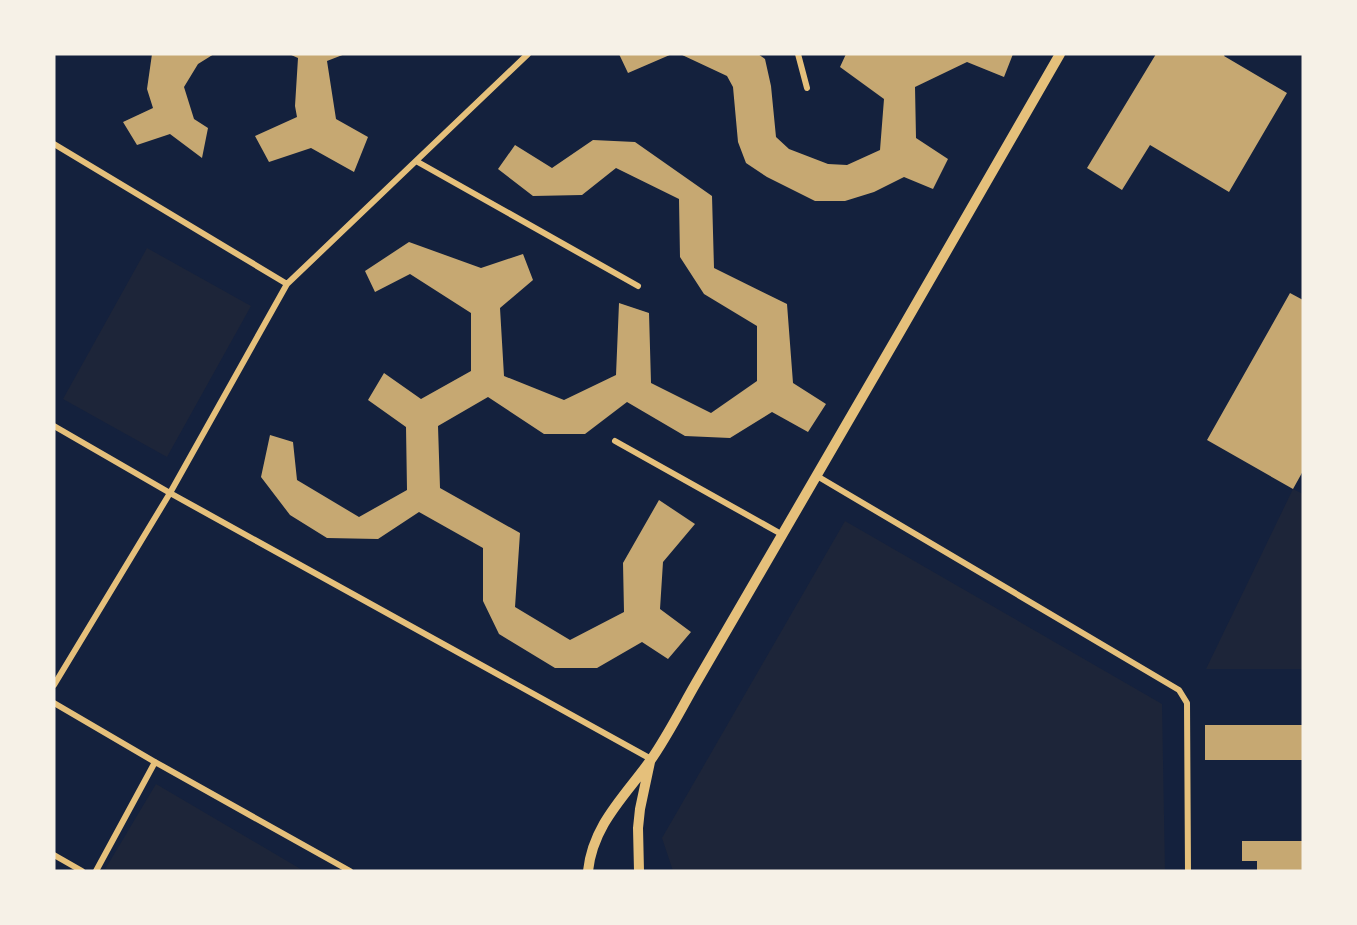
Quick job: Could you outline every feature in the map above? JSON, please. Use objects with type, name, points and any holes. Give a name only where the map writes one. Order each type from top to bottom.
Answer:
[{"type":"street","points":[[54,685],[170,494],[287,284],[528,54]]},
{"type":"street","points":[[798,54],[807,88]]},
{"type":"street","points":[[588,871],[590,854],[610,813],[651,759],[1060,54]]},
{"type":"street","points":[[54,144],[287,284]]},
{"type":"street","points":[[416,161],[638,286]]},
{"type":"street","points":[[54,426],[170,494],[651,759]]},
{"type":"street","points":[[615,441],[783,535]]},
{"type":"street","points":[[817,476],[1179,690],[1187,704],[1188,871]]},
{"type":"street","points":[[54,703],[350,871]]},
{"type":"street","points":[[639,871],[640,809],[651,759]]},
{"type":"street","points":[[96,871],[155,762]]},
{"type":"street","points":[[54,855],[82,871]]},
{"type":"shaded area","points":[[147,248],[251,306],[167,457],[63,399]]},
{"type":"shaded area","points":[[1293,489],[1303,494],[1303,669],[1206,669]]},
{"type":"shaded area","points":[[845,521],[1162,704],[1165,871],[673,871],[662,838]]},
{"type":"shaded area","points":[[156,784],[304,871],[104,871]]},
{"type":"building","points":[[152,54],[214,54],[198,64],[184,87],[194,119],[208,128],[202,158],[170,134],[137,145],[123,122],[153,108],[147,89]]},
{"type":"building","points":[[289,54],[345,54],[327,61],[336,119],[368,137],[354,172],[311,148],[269,162],[255,136],[297,117],[295,106],[298,58]]},
{"type":"building","points":[[619,54],[672,54],[628,73]]},
{"type":"building","points":[[680,54],[758,54],[765,59],[771,86],[776,137],[789,149],[828,164],[847,165],[880,150],[884,99],[840,67],[846,54],[1013,54],[1004,77],[967,62],[915,87],[916,138],[948,159],[933,189],[904,177],[874,192],[845,201],[815,201],[767,177],[746,163],[738,142],[733,87],[727,76]]},
{"type":"building","points":[[1156,54],[1225,54],[1224,56],[1287,93],[1229,192],[1150,145],[1122,190],[1087,168]]},
{"type":"building","points":[[593,140],[635,142],[712,196],[714,268],[787,304],[793,383],[826,404],[808,432],[772,412],[730,438],[685,436],[627,402],[585,434],[544,434],[488,397],[438,426],[440,488],[520,533],[515,607],[570,640],[624,612],[623,563],[659,500],[695,524],[663,562],[660,609],[691,632],[668,659],[642,642],[597,668],[555,668],[499,634],[483,601],[483,548],[419,512],[378,539],[327,538],[290,515],[261,477],[270,435],[293,442],[297,480],[359,517],[407,490],[406,427],[368,400],[384,373],[421,399],[471,371],[471,313],[410,274],[375,292],[365,271],[409,242],[481,268],[523,254],[533,280],[500,308],[504,376],[564,400],[616,375],[619,303],[649,313],[651,383],[711,413],[757,381],[757,326],[704,294],[680,257],[679,199],[616,168],[582,195],[533,196],[498,169],[515,145],[552,168]]},
{"type":"building","points":[[1290,293],[1303,300],[1303,471],[1293,489],[1207,440]]},
{"type":"building","points":[[1205,725],[1303,725],[1303,760],[1205,760]]},
{"type":"building","points":[[1242,841],[1303,841],[1303,871],[1257,871],[1257,861],[1242,861]]}]
